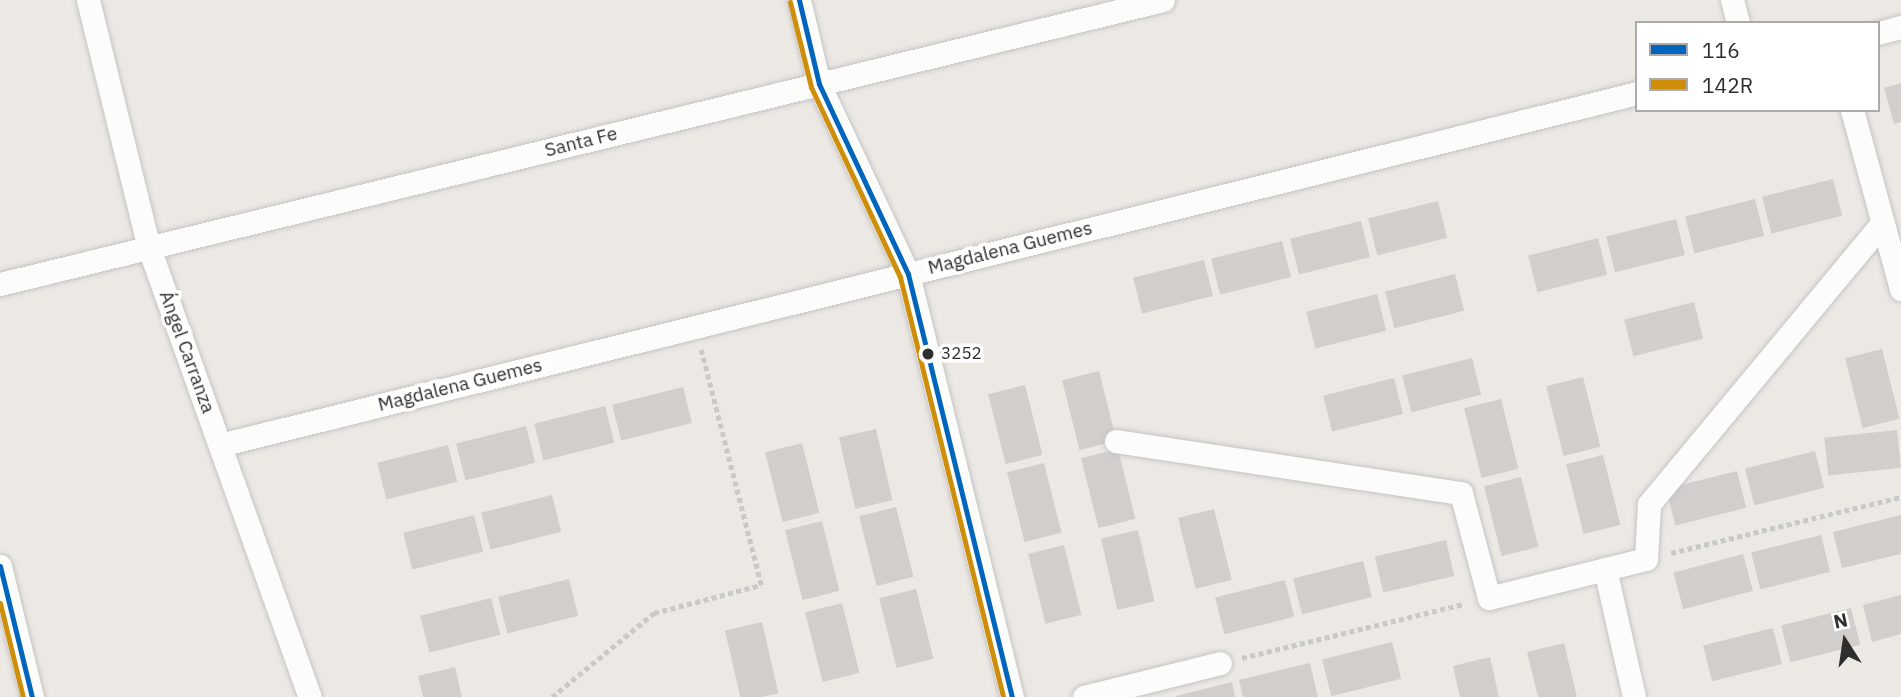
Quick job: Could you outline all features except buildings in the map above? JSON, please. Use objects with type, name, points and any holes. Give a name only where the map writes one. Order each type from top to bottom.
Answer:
[{"type":"street","name":"Ángel Carranza","points":[[88,0],[149,248],[310,697]]},
{"type":"street","points":[[799,0],[819,84],[908,274],[1012,697]]},
{"type":"street","name":"Santa Fe","points":[[0,284],[1163,0]]},
{"type":"street","points":[[1732,0],[1737,21]]},
{"type":"street","points":[[1880,32],[1901,27]]},
{"type":"street","name":"Magdalena Guemes","points":[[220,445],[1635,93]]},
{"type":"street","points":[[1853,112],[1901,289]]},
{"type":"street","points":[[1116,441],[1461,493],[1489,597],[1646,559],[1649,504],[1882,223]]},
{"type":"street","points":[[0,566],[32,697]]},
{"type":"street","points":[[1605,569],[1634,697]]},
{"type":"street","points":[[1084,697],[1148,689],[1220,663]]},
{"type":"path","points":[[552,697],[654,613],[761,584],[694,327]]},
{"type":"path","points":[[1646,559],[1901,497]]},
{"type":"path","points":[[1220,663],[1489,597]]},
{"type":"transit line","name":"116","points":[[799,0],[819,84],[908,274],[1012,697]]},
{"type":"transit line","name":"142R","points":[[790,2],[811,87],[900,277],[1003,697]]},
{"type":"transit line","name":"116","points":[[0,566],[32,697]]},
{"type":"transit line","name":"142R","points":[[0,603],[23,697]]},
{"type":"place","name":"3252","points":[[928,354]]}]
